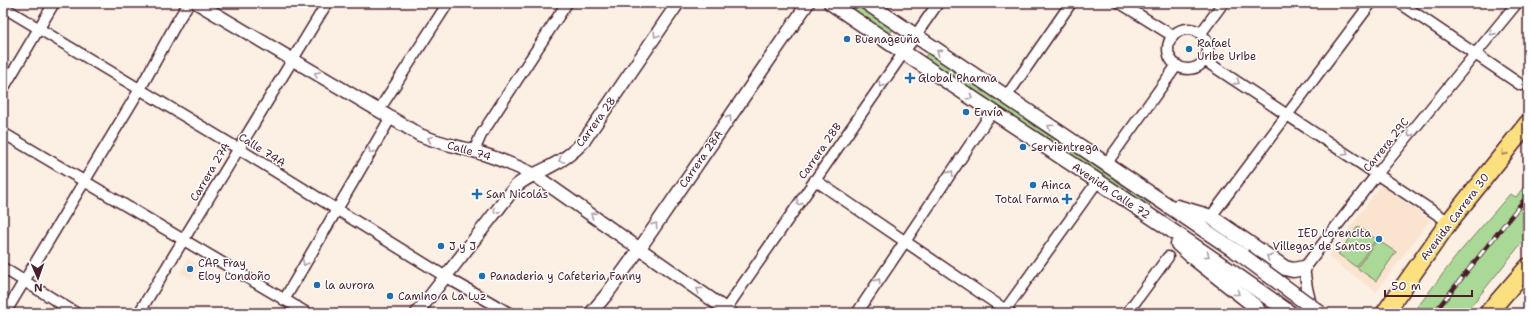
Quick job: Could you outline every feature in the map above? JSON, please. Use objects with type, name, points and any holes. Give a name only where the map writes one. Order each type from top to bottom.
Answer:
[{"type":"highway","name":"Avenida Carrera 30","points":[[1385,313],[1449,222],[1528,123]]},
{"type":"highway","points":[[1488,313],[1528,267]]},
{"type":"main road","name":"Avenida Calle 72","points":[[831,3],[992,112],[1234,272],[1290,313]]},
{"type":"main road","name":"Avenida Calle 72","points":[[867,3],[1243,256],[1320,313]]},
{"type":"main road","points":[[1165,204],[1211,217],[1285,268],[1293,270],[1304,268]]},
{"type":"main road","points":[[1168,229],[1178,244],[1256,307],[1259,313]]},
{"type":"street","points":[[3,89],[54,3]]},
{"type":"street","points":[[4,313],[140,89],[189,3]]},
{"type":"street","name":"Carrera 27A","points":[[140,313],[327,3]]},
{"type":"street","points":[[379,110],[448,3]]},
{"type":"street","points":[[474,151],[481,135],[567,3]]},
{"type":"street","name":"Carrera 28","points":[[417,313],[516,186],[533,174],[564,159],[584,142],[678,3]]},
{"type":"street","name":"Carrera 28A","points":[[591,313],[607,294],[640,248],[808,3]]},
{"type":"street","name":"Carrera 28B","points":[[726,312],[815,180],[938,3]]},
{"type":"street","points":[[1006,97],[1071,3]]},
{"type":"street","points":[[1120,3],[1173,36]]},
{"type":"street","points":[[1201,33],[1223,3]]},
{"type":"street","points":[[1215,211],[1371,3]]},
{"type":"street","points":[[1400,3],[1521,85]]},
{"type":"street","name":"Carrera 29C","points":[[1304,268],[1377,174],[1517,3]]},
{"type":"street","name":"Calle 74","points":[[202,4],[420,135],[474,151],[533,174],[640,248],[726,312]]},
{"type":"street","name":"Calle 74A","points":[[3,7],[239,149],[446,277],[509,313]]},
{"type":"street","points":[[1186,29],[1201,33],[1206,39],[1208,46],[1208,54],[1204,60],[1199,66],[1192,68],[1184,68],[1177,65],[1171,59],[1168,51],[1169,43],[1173,36],[1179,31],[1186,29]]},
{"type":"street","points":[[1204,60],[1449,222]]},
{"type":"street","points":[[1106,164],[1177,65]]},
{"type":"street","points":[[857,313],[992,112]]},
{"type":"street","points":[[284,300],[391,117]]},
{"type":"street","points":[[3,134],[306,313]]},
{"type":"street","points":[[815,180],[1006,312],[1097,182]]},
{"type":"street","points":[[1127,313],[1168,257]]},
{"type":"street","points":[[3,268],[76,313]]},
{"type":"street","points":[[1304,268],[1312,313]]},
{"type":"shaded area","name":"IED Lorencita Villegas de Santos","points":[[1381,185],[1430,220],[1376,292],[1328,257]]},
{"type":"shaded area","name":"CAP Fray Eloy Londoño","points":[[188,259],[199,266],[191,279],[180,273]]},
{"type":"green space","points":[[841,3],[856,3],[893,29],[889,35]]},
{"type":"green space","points":[[928,52],[1084,155],[1150,204],[1147,207],[924,59]]},
{"type":"green space","points":[[1528,181],[1528,235],[1472,305],[1465,313],[1413,313],[1458,254],[1510,194],[1516,197]]},
{"type":"green space","points":[[1358,226],[1376,239],[1356,267],[1338,254]]},
{"type":"green space","points":[[1377,240],[1396,252],[1376,281],[1357,268]]},
{"type":"railway","points":[[1434,313],[1528,195]]},
{"type":"place","name":"Buenageuña","points":[[847,39]]},
{"type":"place","name":"Rafael Uribe Uribe","points":[[1189,49]]},
{"type":"place","name":"Global Pharma","points":[[910,78]]},
{"type":"place","name":"Envía","points":[[966,112]]},
{"type":"place","name":"Servientrega","points":[[1023,147]]},
{"type":"place","name":"Ainca","points":[[1033,185]]},
{"type":"place","name":"San Nicolás","points":[[477,194]]},
{"type":"place","name":"Total Farma","points":[[1067,199]]},
{"type":"place","name":"IED Lorencita Villegas de Santos","points":[[1379,239]]},
{"type":"place","name":"J y J","points":[[441,246]]},
{"type":"place","name":"CAP Fray Eloy Londoño","points":[[190,269]]},
{"type":"place","name":"Panaderia y Cafeteria Fanny","points":[[482,276]]},
{"type":"place","name":"la aurora","points":[[317,285]]},
{"type":"place","name":"Camino a La Luz","points":[[390,296]]}]
